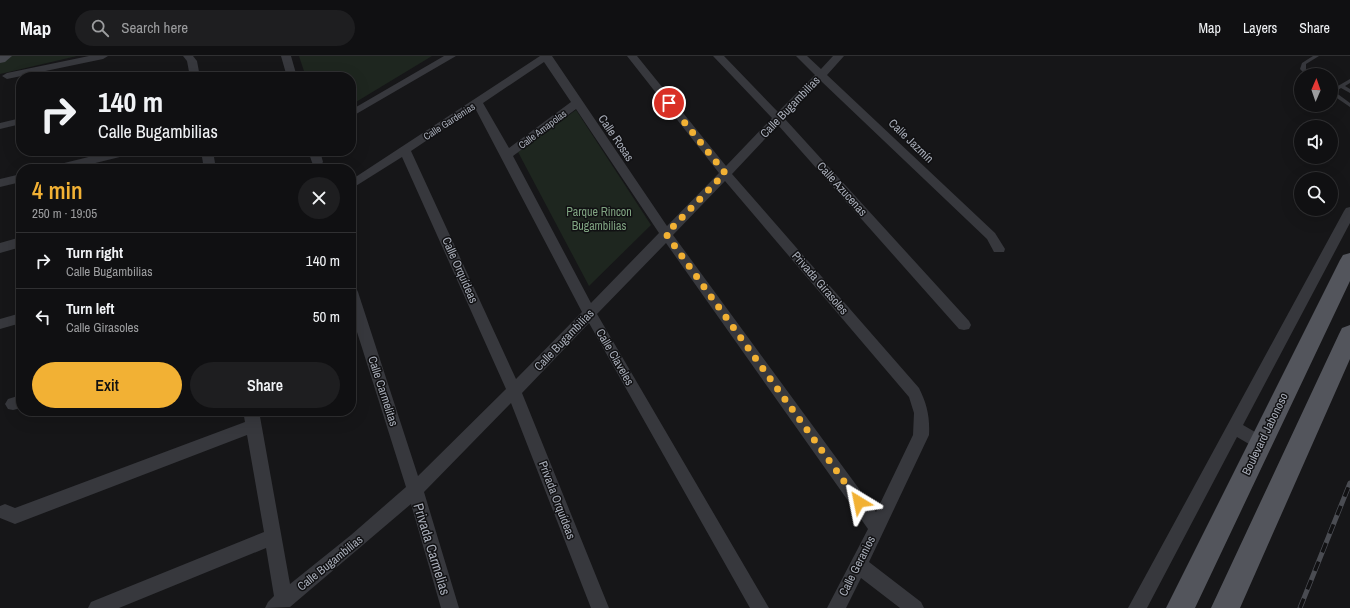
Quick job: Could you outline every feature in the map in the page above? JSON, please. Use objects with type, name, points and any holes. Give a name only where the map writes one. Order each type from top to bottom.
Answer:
[{"type":"main road","name":"Boulevard Jabonoso","points":[[1180,608],[1207,549],[1261,444],[1350,260]]},
{"type":"main road","points":[[1225,608],[1350,334]]},
{"type":"street","points":[[0,58],[5,56]]},
{"type":"street","points":[[26,72],[103,56]]},
{"type":"street","points":[[188,56],[192,61],[194,72]]},
{"type":"street","points":[[286,56],[291,72]]},
{"type":"street","points":[[356,111],[451,56]]},
{"type":"street","name":"Calle Gardenias","points":[[356,182],[547,56]]},
{"type":"street","name":"Calle Rosas","points":[[547,56],[576,103],[666,234],[877,528]]},
{"type":"street","name":"Privada Girasoles","points":[[632,56],[725,173],[914,392]]},
{"type":"street","name":"Calle Azucenas","points":[[718,56],[778,119],[964,325]]},
{"type":"street","name":"Calle Bugambilias","points":[[279,604],[357,541],[415,490],[514,391],[839,56]]},
{"type":"street","name":"Calle Jazmín","points":[[806,57],[991,236],[999,249]]},
{"type":"street","points":[[7,76],[16,74]]},
{"type":"street","name":"Calle Claveles","points":[[477,102],[507,154],[590,313],[760,608]]},
{"type":"street","name":"Calle Amapolas","points":[[507,154],[576,103]]},
{"type":"street","points":[[0,126],[16,122]]},
{"type":"street","name":"Calle Orquídeas","points":[[405,150],[514,391]]},
{"type":"street","points":[[76,164],[108,156]]},
{"type":"street","points":[[0,183],[16,179]]},
{"type":"street","points":[[1137,608],[1350,211]]},
{"type":"street","points":[[0,248],[16,243]]},
{"type":"street","name":"Calle Carmelitas","points":[[356,307],[415,490]]},
{"type":"street","points":[[0,324],[16,319]]},
{"type":"street","name":"Privada Orquídeas","points":[[514,391],[600,608]]},
{"type":"street","name":"Calle Geranios","points":[[836,608],[877,528],[921,435],[923,421],[920,405],[914,392]]},
{"type":"street","points":[[5,512],[15,516],[252,418],[275,556],[279,604]]},
{"type":"street","points":[[1234,427],[1261,444]]},
{"type":"street","name":"Privada Carmelias","points":[[415,490],[450,608]]},
{"type":"street","points":[[97,608],[272,537]]},
{"type":"street","points":[[858,565],[915,608]]},
{"type":"lane","points":[[1303,68],[1304,63],[1317,56]]},
{"type":"lane","points":[[1338,88],[1350,81]]},
{"type":"lane","points":[[1341,86],[1350,91]]},
{"type":"lane","points":[[1338,97],[1350,105]]},
{"type":"green space","points":[[10,56],[77,56],[0,74],[0,61]]},
{"type":"green space","points":[[299,56],[432,56],[356,102],[356,72],[304,72]]},
{"type":"green space","name":"Parque Rincon Bugambilias","points":[[576,110],[651,225],[589,286],[518,152]]},
{"type":"railway","points":[[1300,608],[1350,483]]},
{"type":"route","points":[[669,103],[725,173],[666,234],[859,502]]}]
